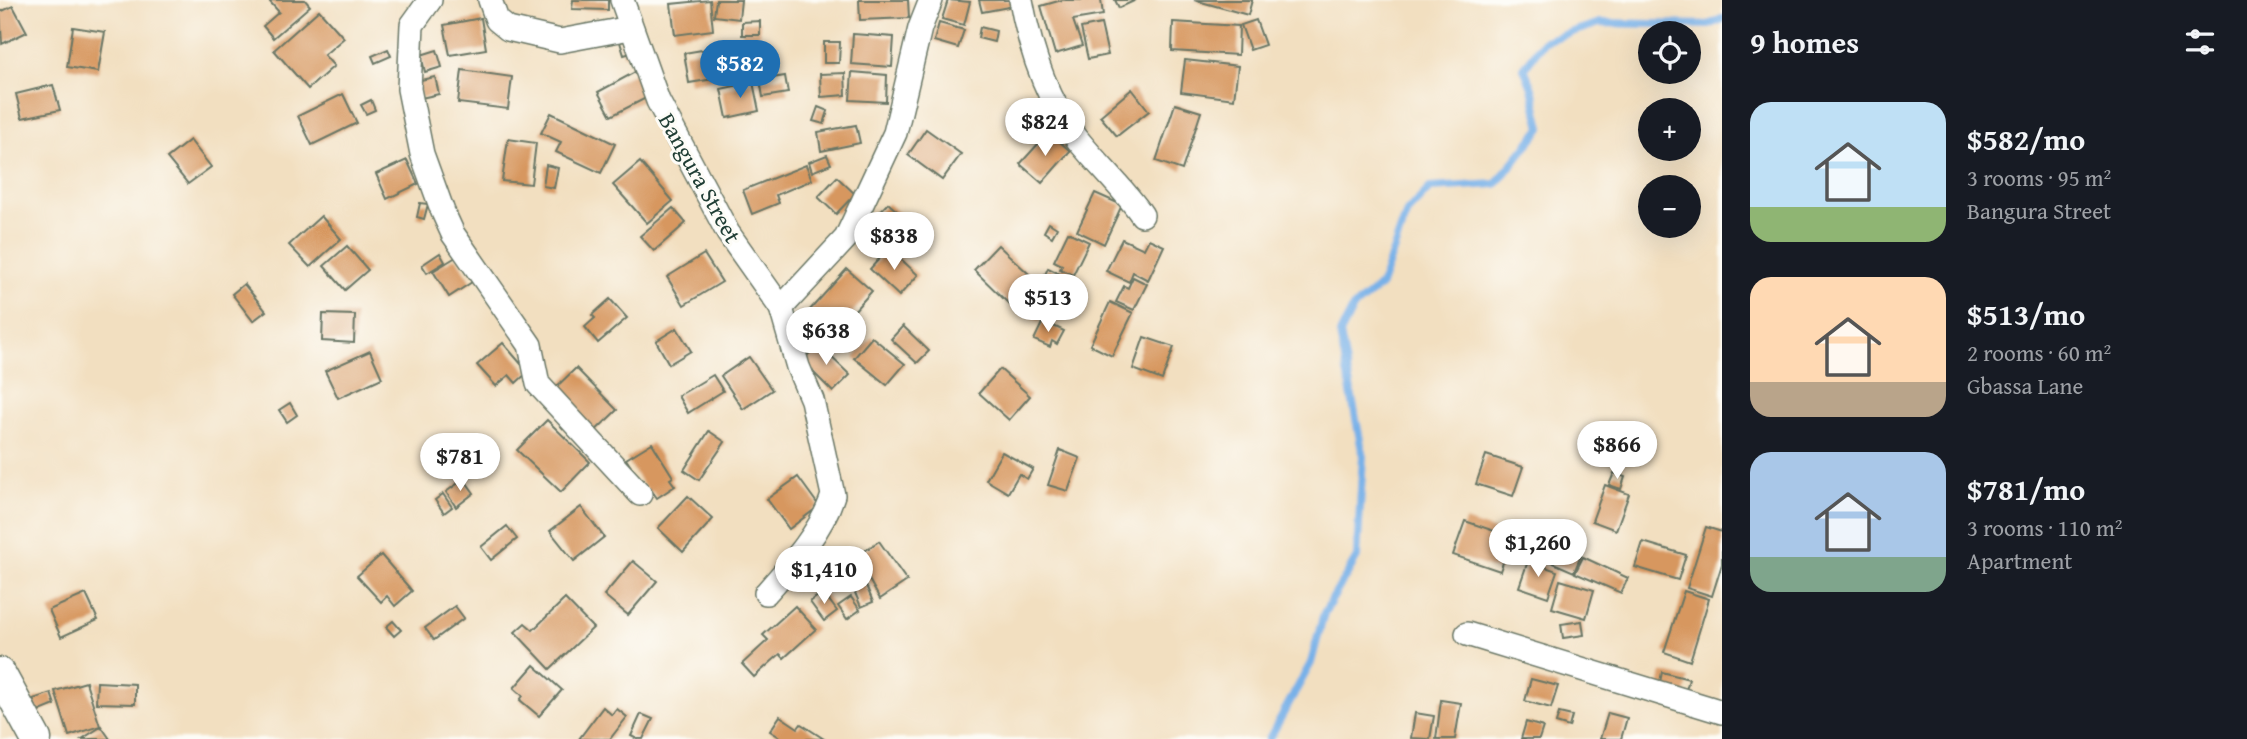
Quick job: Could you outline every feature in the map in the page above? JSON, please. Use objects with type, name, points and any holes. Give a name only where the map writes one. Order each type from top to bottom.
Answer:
[{"type":"street","points":[[430,0],[412,25],[410,89],[422,153],[443,212],[453,234],[530,345],[538,384],[640,495]]},
{"type":"street","points":[[490,0],[497,20],[508,29],[560,41],[631,28]]},
{"type":"street","name":"Bangura Street","points":[[622,0],[658,101],[728,233],[781,308],[812,400],[834,484],[829,508],[790,565],[766,593]]},
{"type":"street","points":[[781,308],[846,238],[895,133],[920,28],[931,0]]},
{"type":"street","points":[[1021,0],[1045,86],[1077,139],[1122,187],[1142,215]]},
{"type":"street","points":[[1467,634],[1722,712]]},
{"type":"street","points":[[0,673],[10,709],[36,739]]},
{"type":"building","points":[[305,0],[310,6],[273,38],[263,26],[279,12],[270,2]]},
{"type":"building","points":[[573,0],[608,0],[608,10],[572,9]]},
{"type":"building","points":[[710,0],[713,30],[675,35],[671,4]]},
{"type":"building","points":[[716,0],[741,0],[739,19],[714,16]]},
{"type":"building","points":[[859,0],[908,0],[909,18],[860,20]]},
{"type":"building","points":[[948,0],[970,2],[964,25],[942,19]]},
{"type":"building","points":[[979,0],[1013,0],[1014,6],[982,12]]},
{"type":"building","points":[[1062,0],[1101,0],[1103,15],[1073,20],[1082,46],[1055,54],[1041,6]]},
{"type":"building","points":[[1115,0],[1136,0],[1119,8]]},
{"type":"building","points":[[1194,0],[1252,0],[1248,15]]},
{"type":"building","points":[[13,6],[27,32],[2,44],[0,12]]},
{"type":"building","points":[[319,10],[344,38],[324,55],[334,66],[308,89],[274,50]]},
{"type":"building","points":[[481,18],[486,49],[450,55],[444,25]]},
{"type":"building","points":[[1256,20],[1265,45],[1250,50],[1241,25]]},
{"type":"building","points":[[760,21],[760,35],[742,35],[742,22]]},
{"type":"building","points":[[1173,22],[1239,26],[1238,55],[1172,51]]},
{"type":"building","points":[[939,23],[964,30],[958,48],[934,41]]},
{"type":"building","points":[[1101,24],[1108,55],[1088,59],[1081,28]]},
{"type":"building","points":[[73,27],[105,32],[98,72],[67,67]]},
{"type":"building","points":[[980,27],[996,31],[994,42],[978,38]]},
{"type":"building","points":[[853,34],[894,37],[892,67],[851,64]]},
{"type":"building","points":[[631,39],[635,52],[624,55],[620,42]]},
{"type":"building","points":[[824,42],[840,42],[839,63],[824,63]]},
{"type":"building","points":[[720,47],[726,77],[689,83],[684,53]]},
{"type":"building","points":[[388,49],[391,56],[375,63],[372,56]]},
{"type":"building","points":[[437,50],[442,67],[425,72],[421,55]]},
{"type":"building","points":[[1185,60],[1238,66],[1234,99],[1181,92]]},
{"type":"building","points":[[462,70],[512,77],[508,109],[458,103]]},
{"type":"building","points":[[635,72],[648,97],[611,116],[598,92]]},
{"type":"building","points":[[852,72],[887,75],[886,102],[850,100]]},
{"type":"building","points":[[845,73],[846,95],[821,97],[820,74]]},
{"type":"building","points":[[785,76],[788,93],[763,97],[760,80]]},
{"type":"building","points":[[435,77],[439,94],[421,98],[416,81]]},
{"type":"building","points":[[753,82],[759,111],[727,118],[721,89]]},
{"type":"building","points":[[53,85],[60,110],[22,118],[16,94]]},
{"type":"building","points":[[1132,89],[1149,111],[1117,136],[1100,116]]},
{"type":"building","points":[[343,94],[357,123],[312,145],[298,116]]},
{"type":"building","points":[[371,100],[375,110],[366,114],[361,105]]},
{"type":"building","points":[[1175,104],[1201,112],[1182,170],[1156,161]]},
{"type":"building","points":[[818,107],[828,111],[824,124],[813,121]]},
{"type":"building","points":[[551,113],[615,144],[601,173],[556,152],[561,142],[541,133]]},
{"type":"building","points":[[856,125],[860,143],[821,151],[818,132]]},
{"type":"building","points":[[926,129],[961,154],[942,180],[908,155]]},
{"type":"building","points":[[1049,132],[1070,151],[1042,183],[1020,164]]},
{"type":"building","points":[[508,139],[536,143],[531,184],[502,181]]},
{"type":"building","points":[[190,140],[211,167],[188,184],[167,158]]},
{"type":"building","points":[[827,155],[831,164],[812,172],[809,162]]},
{"type":"building","points":[[407,160],[418,184],[387,199],[376,174]]},
{"type":"building","points":[[640,162],[673,201],[647,223],[613,185]]},
{"type":"building","points":[[546,165],[558,168],[554,188],[543,186]]},
{"type":"building","points":[[806,165],[812,180],[776,195],[779,203],[752,214],[743,190]]},
{"type":"building","points":[[837,177],[855,194],[836,214],[818,197]]},
{"type":"building","points":[[1095,193],[1122,205],[1104,244],[1077,231]]},
{"type":"building","points":[[420,203],[428,204],[424,219],[417,217]]},
{"type":"building","points":[[888,203],[909,222],[898,234],[877,215]]},
{"type":"building","points":[[673,208],[686,223],[654,251],[640,236]]},
{"type":"building","points":[[321,216],[341,239],[310,267],[289,245]]},
{"type":"building","points":[[1049,223],[1057,228],[1052,237],[1044,232]]},
{"type":"building","points":[[1068,232],[1089,242],[1073,275],[1060,269],[1062,265],[1054,261]]},
{"type":"building","points":[[1122,239],[1144,249],[1149,239],[1164,246],[1148,280],[1133,272],[1129,282],[1106,271]]},
{"type":"building","points":[[998,245],[1030,275],[1012,307],[974,270]]},
{"type":"building","points":[[347,246],[368,270],[345,290],[324,266]]},
{"type":"building","points":[[889,248],[918,275],[899,296],[870,269]]},
{"type":"building","points":[[440,253],[445,262],[427,273],[422,265]]},
{"type":"building","points":[[704,254],[722,282],[684,305],[667,277]]},
{"type":"building","points":[[456,257],[472,282],[449,297],[433,271]]},
{"type":"building","points":[[1048,268],[1072,280],[1052,321],[1041,316],[1039,321],[1026,315]]},
{"type":"building","points":[[847,269],[872,291],[833,334],[808,312]]},
{"type":"building","points":[[1133,277],[1147,284],[1134,310],[1116,302],[1124,286],[1128,288]]},
{"type":"building","points":[[244,284],[266,311],[253,321],[232,294]]},
{"type":"building","points":[[610,299],[627,318],[598,343],[585,327],[595,318],[592,315]]},
{"type":"building","points":[[1110,302],[1133,313],[1112,356],[1090,345]]},
{"type":"building","points":[[323,314],[355,315],[354,343],[322,341]]},
{"type":"building","points":[[1043,321],[1064,331],[1057,344],[1052,341],[1050,347],[1034,340]]},
{"type":"building","points":[[903,326],[929,351],[917,363],[891,339]]},
{"type":"building","points":[[677,328],[691,351],[669,364],[656,341]]},
{"type":"building","points":[[872,337],[905,364],[887,385],[854,358]]},
{"type":"building","points":[[1144,337],[1174,347],[1162,380],[1133,369]]},
{"type":"building","points":[[822,340],[829,347],[825,351],[850,375],[833,392],[802,361]]},
{"type":"building","points":[[503,343],[528,372],[516,383],[509,375],[496,386],[477,365]]},
{"type":"building","points":[[370,351],[382,378],[338,398],[325,371]]},
{"type":"building","points":[[749,357],[772,390],[743,409],[721,376]]},
{"type":"building","points":[[576,368],[617,410],[590,436],[549,394]]},
{"type":"building","points":[[1000,369],[1030,396],[1009,420],[979,393]]},
{"type":"building","points":[[713,375],[723,391],[688,413],[678,396]]},
{"type":"building","points":[[290,403],[297,415],[287,422],[279,410]]},
{"type":"building","points":[[547,420],[590,462],[561,492],[517,450]]},
{"type":"building","points":[[709,431],[725,442],[699,480],[684,470]]},
{"type":"building","points":[[652,443],[673,477],[670,479],[675,486],[657,498],[652,491],[648,493],[626,459]]},
{"type":"building","points":[[1060,450],[1080,458],[1068,491],[1048,485]]},
{"type":"building","points":[[1002,452],[1033,469],[1027,479],[1019,474],[1008,493],[986,480]]},
{"type":"building","points":[[1486,455],[1523,467],[1513,496],[1476,484]]},
{"type":"building","points":[[1614,473],[1625,477],[1621,489],[1609,485]]},
{"type":"building","points":[[798,477],[819,506],[789,529],[767,499]]},
{"type":"building","points":[[464,479],[474,493],[456,507],[446,492]]},
{"type":"building","points":[[1605,485],[1629,494],[1616,530],[1592,521]]},
{"type":"building","points":[[443,494],[452,507],[444,513],[435,500]]},
{"type":"building","points":[[688,496],[713,519],[683,552],[658,528]]},
{"type":"building","points":[[581,507],[604,537],[574,561],[550,531]]},
{"type":"building","points":[[1465,521],[1512,537],[1500,571],[1453,555]]},
{"type":"building","points":[[507,526],[517,539],[491,560],[481,547]]},
{"type":"building","points":[[1706,527],[1722,532],[1722,564],[1712,596],[1687,588]]},
{"type":"building","points":[[1535,536],[1581,556],[1574,572],[1528,552]]},
{"type":"building","points":[[879,541],[907,581],[880,599],[856,557]]},
{"type":"building","points":[[1643,542],[1686,555],[1678,580],[1635,567]]},
{"type":"building","points":[[381,555],[412,591],[395,606],[387,596],[381,602],[357,576]]},
{"type":"building","points":[[1583,557],[1628,578],[1621,593],[1575,573]]},
{"type":"building","points":[[633,561],[657,581],[628,615],[604,595]]},
{"type":"building","points":[[1528,561],[1557,571],[1548,597],[1519,587]]},
{"type":"building","points":[[1560,580],[1594,590],[1586,618],[1552,608]]},
{"type":"building","points":[[865,583],[873,602],[861,607],[853,588]]},
{"type":"building","points":[[1684,591],[1709,599],[1690,661],[1664,652]]},
{"type":"building","points":[[823,592],[837,611],[824,621],[810,602]]},
{"type":"building","points":[[86,594],[98,620],[61,637],[49,610]]},
{"type":"building","points":[[851,597],[860,610],[847,619],[838,606]]},
{"type":"building","points":[[565,599],[593,628],[550,669],[515,632],[525,623],[533,630]]},
{"type":"building","points":[[455,606],[464,618],[434,640],[425,628]]},
{"type":"building","points":[[795,606],[816,629],[784,658],[780,654],[754,677],[742,664],[768,640],[763,635]]},
{"type":"building","points":[[393,621],[401,630],[394,636],[386,627]]},
{"type":"building","points":[[1582,621],[1584,635],[1563,638],[1561,624]]},
{"type":"building","points":[[534,665],[562,690],[539,716],[520,700],[523,696],[514,688]]},
{"type":"building","points":[[1662,672],[1689,679],[1685,694],[1659,687]]},
{"type":"building","points":[[1531,679],[1558,686],[1551,708],[1525,701]]},
{"type":"building","points":[[86,682],[100,726],[69,736],[55,691]]},
{"type":"building","points":[[97,682],[135,684],[135,704],[96,703]]},
{"type":"building","points":[[51,693],[55,705],[38,712],[33,699]]},
{"type":"building","points":[[1441,700],[1461,703],[1455,739],[1436,739]]},
{"type":"building","points":[[603,707],[612,715],[617,709],[627,717],[610,739],[579,739]]},
{"type":"building","points":[[1415,713],[1434,716],[1430,739],[1411,738]]},
{"type":"building","points":[[1559,713],[1572,716],[1569,727],[1556,723]]},
{"type":"building","points":[[1608,713],[1627,718],[1621,739],[1600,739]]},
{"type":"building","points":[[641,714],[653,719],[643,739],[637,739],[631,736]]},
{"type":"building","points":[[780,716],[798,728],[801,724],[824,739],[783,739],[770,731]]},
{"type":"building","points":[[1526,722],[1543,727],[1539,739],[1521,739]]},
{"type":"building","points":[[101,726],[110,739],[82,739],[99,728]]},
{"type":"waterway","points":[[1269,739],[1311,663],[1324,613],[1357,557],[1363,456],[1340,334],[1353,308],[1381,285],[1407,212],[1430,188],[1496,184],[1541,128],[1532,88],[1524,68],[1544,41],[1600,23],[1709,25],[1722,19]]}]
